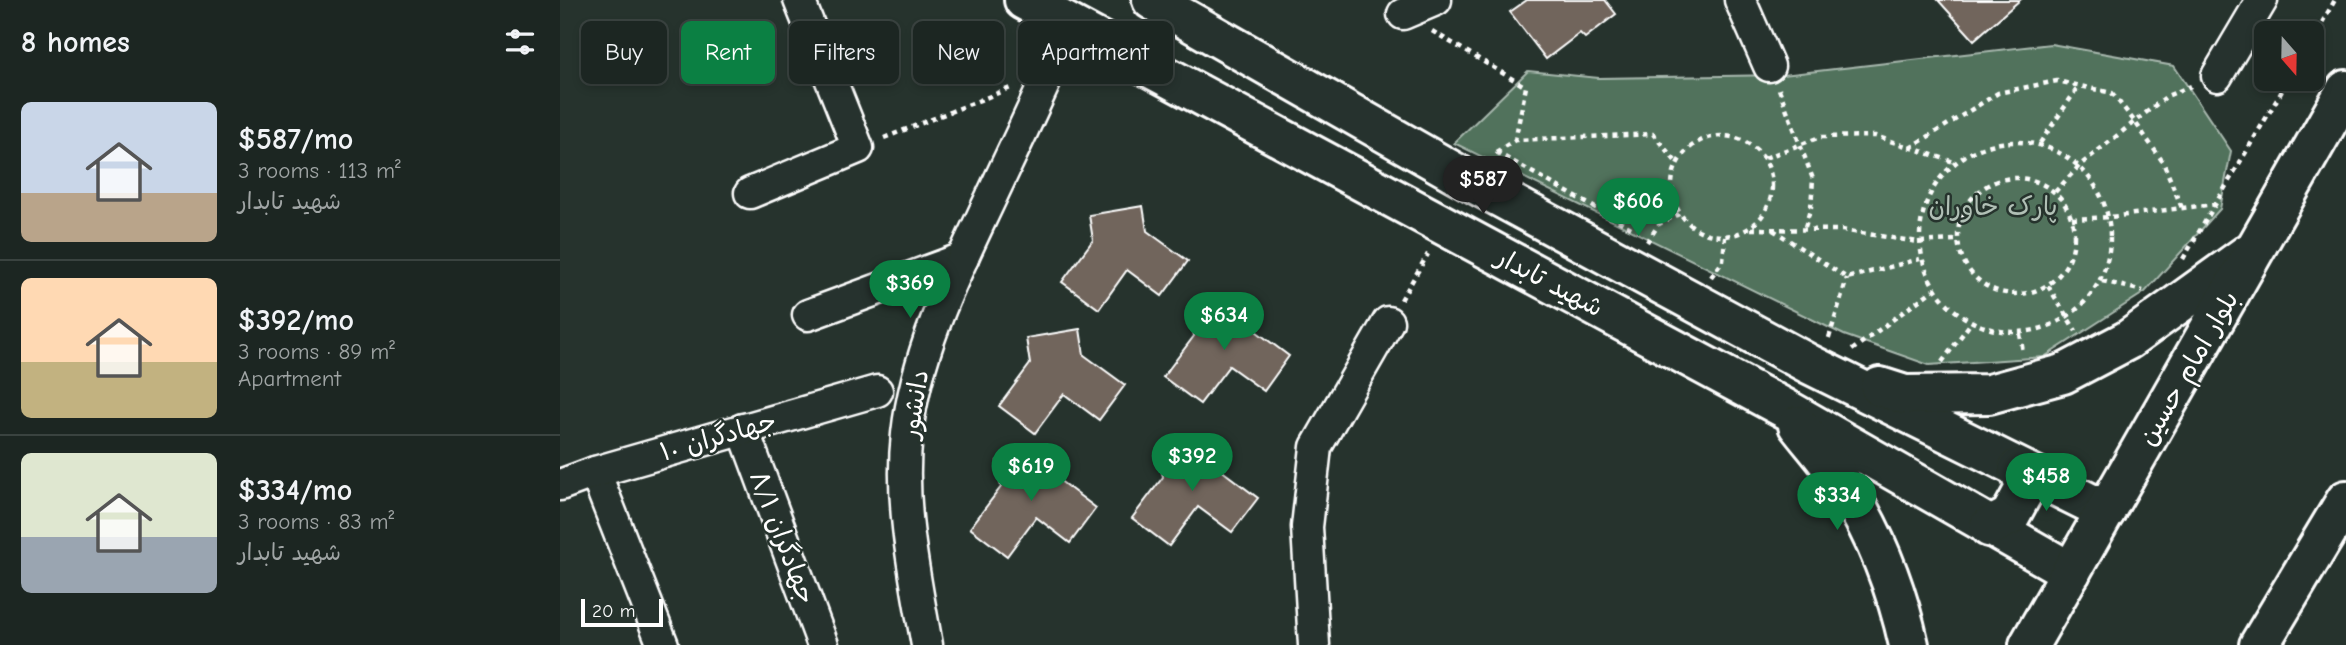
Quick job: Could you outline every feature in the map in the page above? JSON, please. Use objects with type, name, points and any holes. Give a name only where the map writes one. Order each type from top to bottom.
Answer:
[{"type":"main road","name":"شهید تابدار","points":[[1024,0],[1062,21]]},
{"type":"main road","name":"شهید تابدار","points":[[1152,0],[1468,180],[1703,281],[1818,345],[2018,468],[2106,511]]},
{"type":"main road","name":"شهید تابدار","points":[[1173,81],[1786,409],[2071,572]]},
{"type":"main road","name":"بلوار امام حسین","points":[[2029,645],[2346,90]]},
{"type":"main road","points":[[1445,226],[1468,180]]},
{"type":"main road","points":[[1818,345],[1905,395],[1989,394],[2063,374],[2128,340],[2259,246]]},
{"type":"main road","points":[[1786,409],[1837,475],[1858,509],[1874,540],[1894,592],[1909,645]]},
{"type":"main road","points":[[1989,527],[2010,516],[2026,487],[2018,468]]},
{"type":"main road","points":[[2259,645],[2346,500]]},
{"type":"street","points":[[750,194],[858,148],[799,0]]},
{"type":"street","points":[[1403,14],[1436,0]]},
{"type":"street","points":[[2217,76],[2262,0]]},
{"type":"street","points":[[1745,2],[1769,66]]},
{"type":"street","name":"دانشور","points":[[927,645],[914,571],[907,503],[907,435],[922,356],[963,258],[1043,84]]},
{"type":"street","points":[[808,315],[963,258]]},
{"type":"street","points":[[1314,645],[1307,527],[1317,447],[1388,322]]},
{"type":"street","name":"جهادگران ۱۰","points":[[560,485],[594,472],[877,391]]},
{"type":"street","name":"جهادگران ۸/۱","points":[[743,429],[824,645]]},
{"type":"street","points":[[594,472],[663,645]]},
{"type":"path","points":[[2323,21],[2335,0]]},
{"type":"path","points":[[1403,14],[1526,87],[1515,140]]},
{"type":"path","points":[[1769,66],[1813,179],[1811,207],[1804,230]]},
{"type":"path","points":[[2055,192],[2080,165],[2167,96],[2217,76]]},
{"type":"path","points":[[1910,148],[1998,93],[2057,81],[2112,93],[2163,162],[2182,208]]},
{"type":"path","points":[[858,148],[1019,84]]},
{"type":"path","points":[[2040,144],[2079,86]]},
{"type":"path","points":[[2181,261],[2282,91]]},
{"type":"path","points":[[1468,180],[1496,152],[1515,140],[1653,134],[1677,163]]},
{"type":"path","points":[[1750,229],[1768,209],[1773,183],[1765,158],[1746,141],[1720,135],[1695,144],[1677,163],[1671,189],[1679,214],[1699,232],[1725,237],[1750,229],[1842,230],[1918,242],[1956,240]]},
{"type":"path","points":[[1765,158],[1820,137],[1875,136],[1954,162]]},
{"type":"path","points":[[1995,143],[2040,144],[2080,165],[2099,189],[2110,217],[2111,250],[2102,281],[2068,318],[2020,334],[1970,324],[1933,290],[1920,259],[1918,242],[1926,198],[1954,162],[1995,143]]},
{"type":"path","points":[[1496,152],[1637,231]]},
{"type":"path","points":[[2003,179],[2030,179],[2055,192],[2072,219],[2074,244],[2066,268],[2048,286],[2018,296],[1988,289],[1966,269],[1956,240],[1961,213],[1978,191],[2003,179]]},
{"type":"path","points":[[2072,219],[2216,204]]},
{"type":"path","points":[[1640,253],[1660,224],[1679,214]]},
{"type":"path","points":[[1388,322],[1445,226]]},
{"type":"path","points":[[1772,229],[1847,278],[1920,259]]},
{"type":"path","points":[[1703,281],[1723,261],[1725,237]]},
{"type":"path","points":[[1640,253],[1660,244]]},
{"type":"path","points":[[1847,278],[1818,345],[1851,351],[1861,356]]},
{"type":"path","points":[[2102,281],[2149,293]]},
{"type":"path","points":[[2048,286],[2081,339]]},
{"type":"path","points":[[1851,351],[1933,290]]},
{"type":"path","points":[[1938,368],[1970,324]]},
{"type":"green space","name":"پارک خاوران","points":[[2051,44],[2174,66],[2231,151],[2220,209],[2145,292],[2044,357],[1929,365],[1844,335],[1454,143],[1528,71],[1599,78],[1783,75]]},
{"type":"building","points":[[1527,0],[1605,0],[1616,14],[1585,38],[1580,33],[1546,59],[1510,12]]},
{"type":"building","points":[[1938,0],[2020,0],[1974,40]]},
{"type":"building","points":[[1143,206],[1147,231],[1188,261],[1162,296],[1127,270],[1099,309],[1062,282],[1093,240],[1089,215]]},
{"type":"building","points":[[1244,301],[1249,326],[1289,356],[1264,391],[1229,366],[1200,404],[1163,377],[1194,336],[1190,310]]},
{"type":"building","points":[[1080,329],[1084,355],[1125,385],[1099,420],[1064,394],[1035,433],[999,406],[1030,364],[1026,338]]},
{"type":"building","points":[[1213,442],[1217,467],[1258,498],[1232,532],[1198,507],[1169,546],[1132,518],[1163,477],[1158,451]]},
{"type":"building","points":[[1051,452],[1055,477],[1096,508],[1070,543],[1036,517],[1007,556],[970,528],[1001,487],[997,461]]}]
